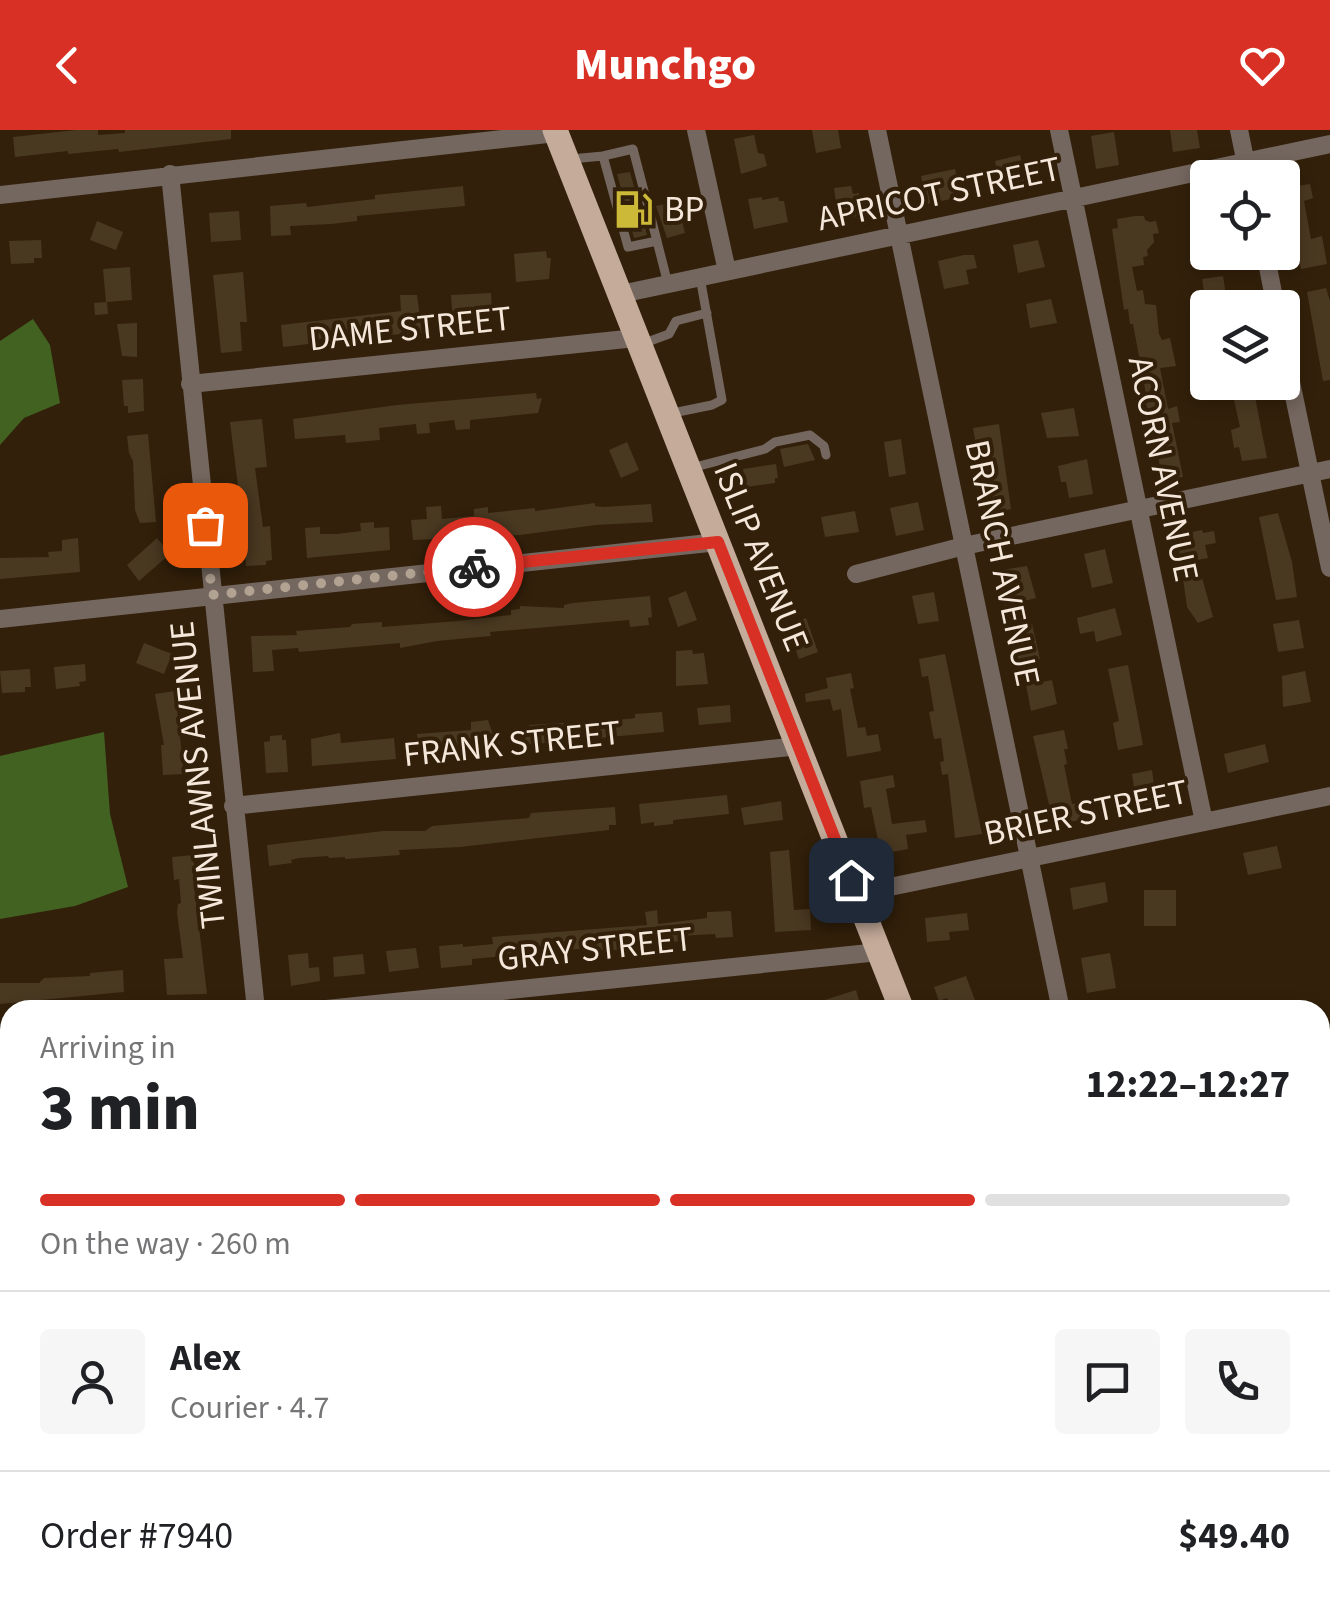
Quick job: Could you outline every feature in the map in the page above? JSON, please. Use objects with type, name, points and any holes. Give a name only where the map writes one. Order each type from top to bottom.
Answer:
[{"type":"main road","name":"ISLIP AVENUE","points":[[555,131],[567,161],[620,239],[621,294],[677,412],[688,468],[898,1000]]},
{"type":"street","points":[[696,130],[727,271]]},
{"type":"street","name":"BRANCH AVENUE","points":[[877,130],[1060,1000]]},
{"type":"street","name":"ACORN AVENUE","points":[[1058,130],[1204,822]]},
{"type":"street","points":[[1239,130],[1246,160]]},
{"type":"street","points":[[0,196],[555,131]]},
{"type":"street","name":"APRICOT STREET","points":[[1278,160],[1330,144]]},
{"type":"street","name":"TWINLAWNS AVENUE","points":[[170,174],[255,1000]]},
{"type":"street","name":"APRICOT STREET","points":[[621,294],[1073,199],[1190,179]]},
{"type":"street","name":"DAME STREET","points":[[190,384],[646,340]]},
{"type":"street","points":[[1295,400],[1330,568]]},
{"type":"street","points":[[856,574],[964,546],[1330,470]]},
{"type":"street","points":[[0,619],[718,542]]},
{"type":"street","name":"FRANK STREET","points":[[233,806],[799,746]]},
{"type":"street","name":"BRIER STREET","points":[[856,894],[1330,796]]},
{"type":"street","name":"GRAY STREET","points":[[414,1000],[880,952]]},
{"type":"lane","points":[[567,161],[633,149],[644,205],[668,284]]},
{"type":"lane","points":[[603,156],[621,211],[620,239],[628,247],[657,240]]},
{"type":"lane","points":[[677,412],[719,404],[722,400],[700,277]]},
{"type":"lane","points":[[646,340],[671,332],[676,320],[707,314]]},
{"type":"lane","points":[[688,468],[810,435],[824,446],[826,455]]},
{"type":"green space","points":[[33,319],[50,345],[60,403],[24,418],[0,445],[0,341]]},
{"type":"green space","points":[[104,732],[110,814],[128,887],[75,906],[0,919],[0,756]]},
{"type":"building","points":[[98,130],[98,135],[125,130],[231,130],[231,139],[119,152],[68,151],[15,157],[13,137]]},
{"type":"building","points":[[812,130],[838,130],[841,148],[816,153]]},
{"type":"building","points":[[1170,130],[1197,130],[1200,148],[1173,152]]},
{"type":"building","points":[[1114,132],[1119,165],[1096,169],[1091,136]]},
{"type":"building","points":[[754,135],[758,153],[764,154],[767,166],[741,174],[734,139]]},
{"type":"building","points":[[1020,155],[1027,182],[991,188],[988,174],[997,172],[995,161]]},
{"type":"building","points":[[955,169],[960,192],[950,194],[951,199],[926,204],[921,176]]},
{"type":"building","points":[[630,172],[647,235],[634,238],[617,174]]},
{"type":"building","points":[[1310,184],[1313,198],[1304,201],[1311,239],[1322,236],[1327,264],[1301,269],[1300,264],[1300,185]]},
{"type":"building","points":[[463,186],[465,206],[290,226],[291,235],[271,236],[270,206],[306,203],[307,207]]},
{"type":"building","points":[[851,186],[853,194],[859,193],[861,209],[857,210],[858,216],[844,218],[843,214],[838,215],[834,188]]},
{"type":"building","points":[[748,199],[784,201],[788,222],[754,229]]},
{"type":"building","points":[[677,201],[685,233],[667,238],[656,206]]},
{"type":"building","points":[[239,211],[241,240],[211,242],[209,213]]},
{"type":"building","points":[[1135,216],[1156,221],[1159,233],[1153,234],[1148,256],[1143,257],[1144,265],[1132,267],[1137,291],[1143,290],[1145,304],[1156,305],[1159,334],[1162,340],[1170,338],[1176,366],[1160,368],[1168,409],[1177,406],[1180,422],[1172,423],[1183,477],[1163,480],[1133,324],[1128,309],[1124,310],[1112,229],[1118,228],[1117,219]]},
{"type":"building","points":[[97,221],[123,232],[116,250],[90,240]]},
{"type":"building","points":[[41,240],[42,258],[34,258],[34,263],[11,264],[9,241]]},
{"type":"building","points":[[1038,240],[1045,267],[1018,273],[1013,245]]},
{"type":"building","points":[[546,251],[547,258],[551,258],[549,279],[516,282],[514,254]]},
{"type":"building","points":[[974,255],[977,268],[966,270],[969,284],[944,289],[938,261]]},
{"type":"building","points":[[130,267],[132,300],[107,302],[108,314],[95,315],[94,303],[106,302],[103,269]]},
{"type":"building","points":[[243,272],[247,322],[240,322],[242,351],[221,353],[213,275]]},
{"type":"building","points":[[1223,276],[1225,290],[1204,290],[1202,279]]},
{"type":"building","points":[[1326,288],[1330,301],[1330,380],[1323,381],[1307,292]]},
{"type":"building","points":[[491,293],[492,313],[488,313],[488,320],[453,322],[451,295]]},
{"type":"building","points":[[400,295],[417,295],[422,333],[316,339],[317,343],[283,347],[281,325],[401,311]]},
{"type":"building","points":[[1051,299],[1057,323],[1030,328],[1026,304]]},
{"type":"building","points":[[137,323],[137,357],[122,356],[117,324]]},
{"type":"building","points":[[143,379],[144,411],[128,413],[122,380]]},
{"type":"building","points":[[536,393],[537,399],[542,398],[538,413],[470,420],[470,429],[456,430],[454,420],[429,423],[430,433],[417,434],[416,424],[379,428],[380,440],[346,443],[345,435],[295,439],[293,419]]},
{"type":"building","points":[[1234,400],[1256,400],[1267,458],[1242,461],[1239,447],[1234,448],[1231,430],[1240,427]]},
{"type":"building","points":[[1074,408],[1079,436],[1047,438],[1041,413]]},
{"type":"building","points":[[262,419],[267,467],[255,468],[263,527],[270,526],[272,560],[266,561],[266,565],[246,566],[230,422]]},
{"type":"building","points":[[999,424],[1011,509],[988,514],[973,428]]},
{"type":"building","points":[[148,434],[156,522],[140,523],[135,510],[133,461],[127,436]]},
{"type":"building","points":[[901,439],[906,474],[889,477],[884,442]]},
{"type":"building","points":[[627,442],[639,470],[621,478],[609,450]]},
{"type":"building","points":[[808,444],[815,460],[784,467],[780,449]]},
{"type":"building","points":[[1087,459],[1093,494],[1069,498],[1058,466]]},
{"type":"building","points":[[776,464],[775,483],[746,487],[743,469]]},
{"type":"building","points":[[918,502],[924,530],[896,536],[890,508]]},
{"type":"building","points":[[595,503],[603,507],[651,504],[653,522],[520,535],[413,540],[411,520],[427,519],[426,507],[441,506],[442,519],[474,516],[474,509],[488,507],[488,513]]},
{"type":"building","points":[[855,511],[859,532],[825,537],[821,517]]},
{"type":"building","points":[[1278,513],[1297,597],[1276,600],[1259,517]]},
{"type":"building","points":[[374,522],[374,528],[389,527],[390,550],[307,558],[305,528],[320,527],[320,534],[337,534],[361,531],[360,523]]},
{"type":"building","points":[[1214,531],[1216,543],[1205,545],[1208,558],[1197,560],[1213,617],[1198,623],[1187,607],[1177,535]]},
{"type":"building","points":[[78,538],[80,572],[0,579],[0,558],[49,557],[48,552],[62,551],[62,540]]},
{"type":"building","points":[[157,538],[170,554],[139,581],[127,565]]},
{"type":"building","points":[[1105,549],[1113,583],[1092,588],[1084,554]]},
{"type":"building","points":[[1027,566],[1036,598],[1005,606],[1001,570]]},
{"type":"building","points":[[686,591],[697,620],[678,627],[668,598]]},
{"type":"building","points":[[934,592],[939,621],[918,624],[912,596]]},
{"type":"building","points":[[650,596],[649,625],[630,627],[629,620],[490,632],[491,636],[400,648],[400,643],[299,652],[298,648],[272,650],[274,671],[253,672],[251,636],[297,635],[296,631],[352,624],[382,622],[382,627],[458,621],[511,615],[511,610],[520,606],[564,608],[573,603]]},
{"type":"building","points":[[1115,608],[1122,635],[1096,642],[1094,631],[1080,634],[1077,618]]},
{"type":"building","points":[[806,618],[818,652],[799,659],[787,625]]},
{"type":"building","points":[[1299,620],[1304,648],[1278,652],[1273,624]]},
{"type":"building","points":[[1032,624],[1040,659],[1019,662],[1011,628]]},
{"type":"building","points":[[144,643],[172,654],[164,674],[136,663]]},
{"type":"building","points":[[692,650],[693,654],[704,653],[708,684],[676,686],[676,651]]},
{"type":"building","points":[[945,654],[982,834],[955,838],[948,774],[942,775],[940,762],[944,761],[941,738],[934,739],[928,676],[922,677],[919,659]]},
{"type":"building","points":[[85,664],[86,681],[79,682],[80,686],[56,689],[54,667]]},
{"type":"building","points":[[1128,665],[1143,745],[1118,750],[1113,723],[1119,721],[1108,669]]},
{"type":"building","points":[[30,669],[31,687],[25,687],[25,692],[2,693],[0,671]]},
{"type":"building","points":[[1305,671],[1311,702],[1283,707],[1282,676]]},
{"type":"building","points":[[851,673],[854,688],[850,689],[858,728],[865,727],[867,736],[878,734],[881,751],[847,757],[841,709],[833,711],[830,699],[806,702],[805,694],[828,688],[826,678]]},
{"type":"building","points":[[1052,680],[1057,704],[1031,711],[1026,685]]},
{"type":"building","points":[[175,691],[184,774],[163,775],[164,745],[155,694]]},
{"type":"building","points":[[730,705],[731,722],[699,725],[697,708]]},
{"type":"building","points":[[662,712],[664,732],[523,745],[521,729],[530,728],[529,725],[628,719],[635,718],[635,714]]},
{"type":"building","points":[[488,720],[492,732],[498,731],[500,749],[419,755],[417,734],[471,730],[471,722]]},
{"type":"building","points":[[1064,730],[1068,749],[1064,749],[1064,765],[1072,804],[1080,803],[1083,819],[1054,826],[1033,736]]},
{"type":"building","points":[[340,733],[341,743],[394,738],[396,759],[312,766],[311,739]]},
{"type":"building","points":[[282,735],[282,740],[286,740],[288,772],[266,773],[264,742],[270,741],[270,736]]},
{"type":"building","points":[[1265,744],[1269,762],[1228,773],[1224,754]]},
{"type":"building","points":[[1152,770],[1157,805],[1137,808],[1132,774]]},
{"type":"building","points":[[893,775],[895,787],[886,789],[892,824],[925,820],[927,832],[906,835],[908,849],[881,854],[871,807],[864,808],[860,781]]},
{"type":"building","points":[[727,795],[729,814],[673,820],[673,824],[641,824],[639,804]]},
{"type":"building","points":[[781,801],[783,820],[744,825],[741,808]]},
{"type":"building","points":[[615,807],[616,825],[609,825],[609,830],[399,850],[400,855],[299,858],[291,860],[292,863],[269,866],[267,845],[383,831],[425,831],[432,826],[529,818],[531,813]]},
{"type":"building","points":[[1277,846],[1282,868],[1248,875],[1243,853]]},
{"type":"building","points":[[789,850],[794,910],[810,909],[811,930],[775,932],[770,852]]},
{"type":"building","points":[[193,855],[207,994],[167,995],[164,959],[183,958],[177,913],[181,903],[179,879],[174,880],[172,857]]},
{"type":"building","points":[[1105,882],[1108,902],[1073,910],[1070,888]]},
{"type":"building","points":[[1144,890],[1176,890],[1176,926],[1144,926]]},
{"type":"building","points":[[657,910],[658,924],[707,918],[707,912],[731,911],[733,937],[679,936],[679,941],[631,949],[598,951],[598,947],[472,959],[472,965],[441,968],[439,946],[493,944],[492,937],[647,925],[645,912]]},
{"type":"building","points":[[967,913],[969,930],[949,932],[950,940],[927,942],[925,918]]},
{"type":"building","points":[[416,948],[419,968],[389,972],[386,951]]},
{"type":"building","points":[[308,953],[309,968],[319,967],[320,981],[291,986],[288,955]]},
{"type":"building","points":[[1110,953],[1116,988],[1087,993],[1081,958]]},
{"type":"building","points":[[363,954],[365,974],[334,977],[333,957]]},
{"type":"building","points":[[123,970],[124,992],[0,1000],[0,983],[39,983],[44,978]]},
{"type":"building","points":[[966,976],[975,1000],[939,1000],[934,987]]},
{"type":"building","points":[[856,990],[859,1000],[825,1000]]},
{"type":"way so far","points":[[205,525],[212,595],[474,567]]},
{"type":"place","name":"BP","points":[[634,210]]},
{"type":"route","points":[[474,567],[718,542],[851,880]]}]
